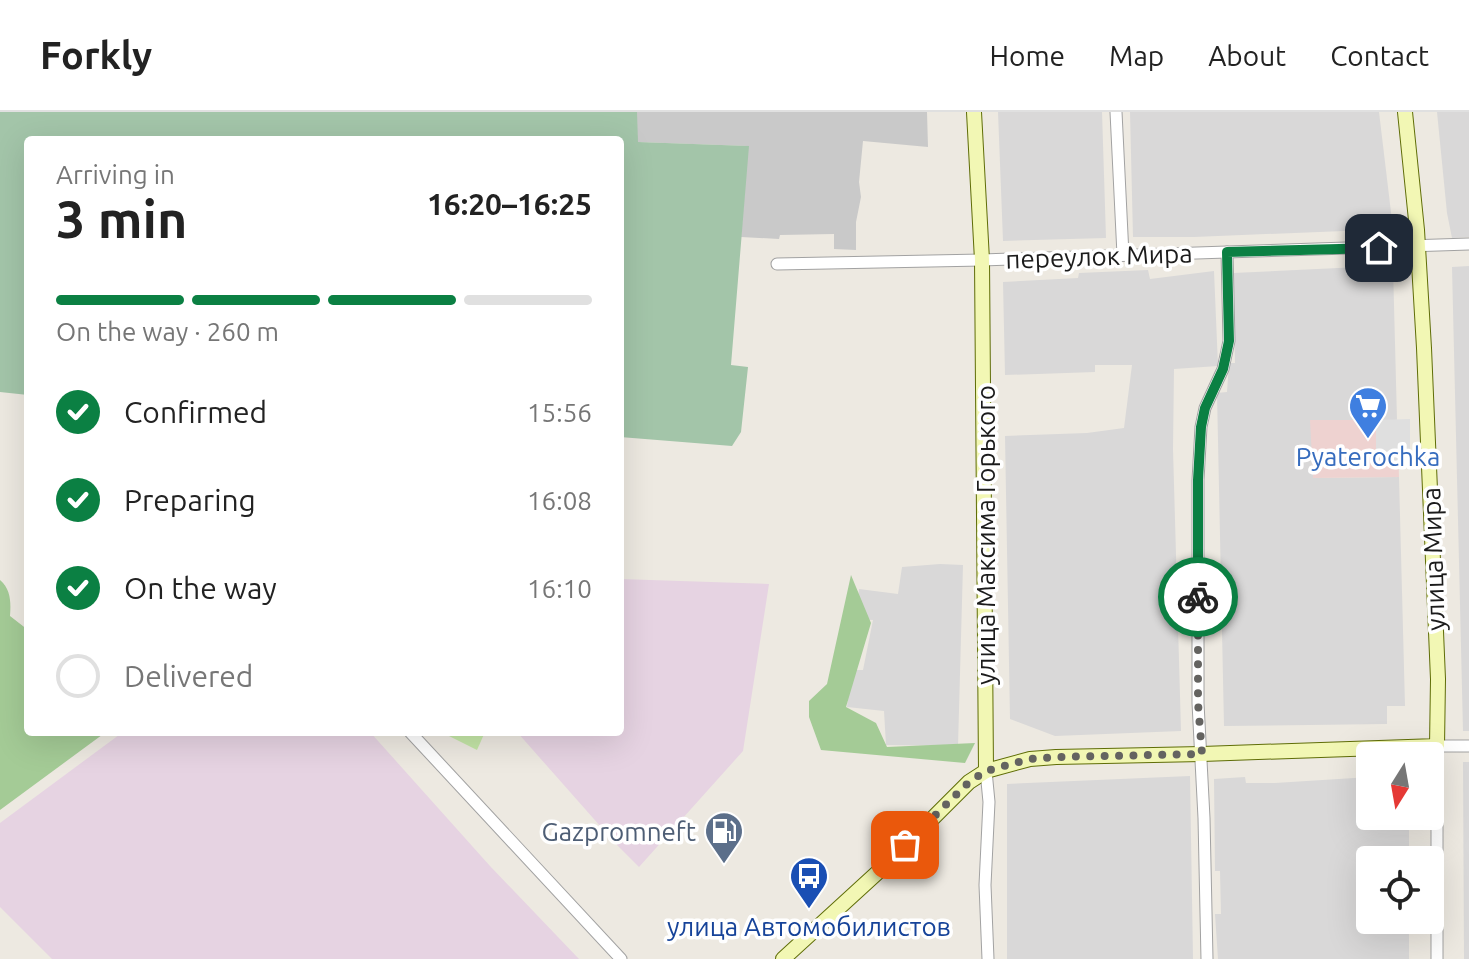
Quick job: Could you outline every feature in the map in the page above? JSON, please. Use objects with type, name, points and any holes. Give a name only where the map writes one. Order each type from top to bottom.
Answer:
[{"type":"main road","name":"улица Максима Горького","points":[[974,112],[982,260],[986,771]]},
{"type":"main road","name":"улица Мира","points":[[1405,112],[1419,246],[1438,679],[1437,742]]},
{"type":"main road","points":[[783,959],[889,862],[969,782],[986,771],[1030,759],[1056,757],[1356,749]]},
{"type":"street","points":[[1116,112],[1123,255]]},
{"type":"street","name":"переулок Мира","points":[[777,264],[1469,244]]},
{"type":"street","points":[[1207,959],[1198,703],[1198,480],[1205,408],[1223,369],[1229,341],[1227,252]]},
{"type":"street","points":[[414,736],[621,959]]},
{"type":"street","points":[[1444,746],[1469,746]]},
{"type":"street","name":"улица Максима Горького","points":[[986,771],[989,802],[985,885],[988,959]]},
{"type":"street","name":"улица Мира","points":[[1437,830],[1437,959]]},
{"type":"shaded area","points":[[637,112],[927,112],[928,147],[863,141],[856,250],[834,249],[834,234],[780,235],[779,239],[741,237],[748,146],[637,142]]},
{"type":"shaded area","points":[[998,112],[1102,112],[1106,238],[1003,241]]},
{"type":"shaded area","points":[[1130,112],[1379,112],[1393,229],[1133,237]]},
{"type":"shaded area","points":[[1437,112],[1469,112],[1469,237],[1452,238]]},
{"type":"shaded area","points":[[1469,266],[1469,731],[1463,731],[1452,267]]},
{"type":"shaded area","points":[[1393,267],[1397,420],[1311,420],[1314,478],[1399,477],[1405,706],[1387,706],[1387,724],[1224,726],[1217,393],[1227,392],[1229,363],[1235,363],[1233,273]]},
{"type":"shaded area","points":[[1148,270],[1150,279],[1214,271],[1218,366],[1174,369],[1173,449],[1181,731],[1055,736],[1010,719],[1005,436],[1087,433],[1124,428],[1132,365],[1095,365],[1095,372],[1005,375],[1003,282],[1078,278],[1079,273]]},
{"type":"shaded area","points":[[1410,419],[1410,462],[1376,463],[1376,420]]},
{"type":"shaded area","points":[[1310,420],[1397,420],[1399,477],[1313,478]]},
{"type":"shaded area","points":[[963,565],[958,746],[886,745],[884,711],[847,707],[851,670],[863,670],[873,620],[856,619],[859,589],[898,594],[902,567]]},
{"type":"shaded area","points":[[624,579],[769,584],[743,751],[639,867],[521,736],[624,736]]},
{"type":"shaded area","points":[[118,736],[374,736],[490,866],[579,959],[52,959],[0,907],[0,823]]},
{"type":"shaded area","points":[[1463,762],[1469,762],[1469,959],[1464,959]]},
{"type":"shaded area","points":[[1190,776],[1193,959],[1007,959],[1007,784]]},
{"type":"shaded area","points":[[1245,777],[1246,783],[1275,783],[1356,778],[1356,830],[1409,830],[1409,846],[1356,846],[1356,934],[1409,934],[1409,959],[1218,959],[1215,914],[1221,914],[1220,871],[1215,871],[1214,779]]},
{"type":"green space","points":[[0,112],[637,112],[638,142],[749,146],[731,365],[748,367],[741,432],[732,446],[624,437],[624,136],[24,136],[24,395],[0,392]]},
{"type":"green space","points":[[851,575],[871,623],[846,707],[876,723],[887,747],[975,743],[965,763],[821,750],[809,717],[809,701],[827,684]]},
{"type":"green space","points":[[0,580],[8,592],[10,616],[24,627],[24,736],[101,736],[0,810]]},
{"type":"green space","points":[[449,736],[483,736],[477,750]]},
{"type":"way so far","points":[[905,845],[969,782],[986,771],[1030,759],[1202,754],[1198,703],[1198,597]]},
{"type":"place","name":"Pyaterochka","points":[[1368,440]]},
{"type":"place","name":"Gazpromneft","points":[[724,865]]},
{"type":"place","name":"улица Автомобилистов","points":[[809,910]]},
{"type":"route","points":[[1198,597],[1201,427],[1205,408],[1223,369],[1229,341],[1227,252],[1379,248]]}]
